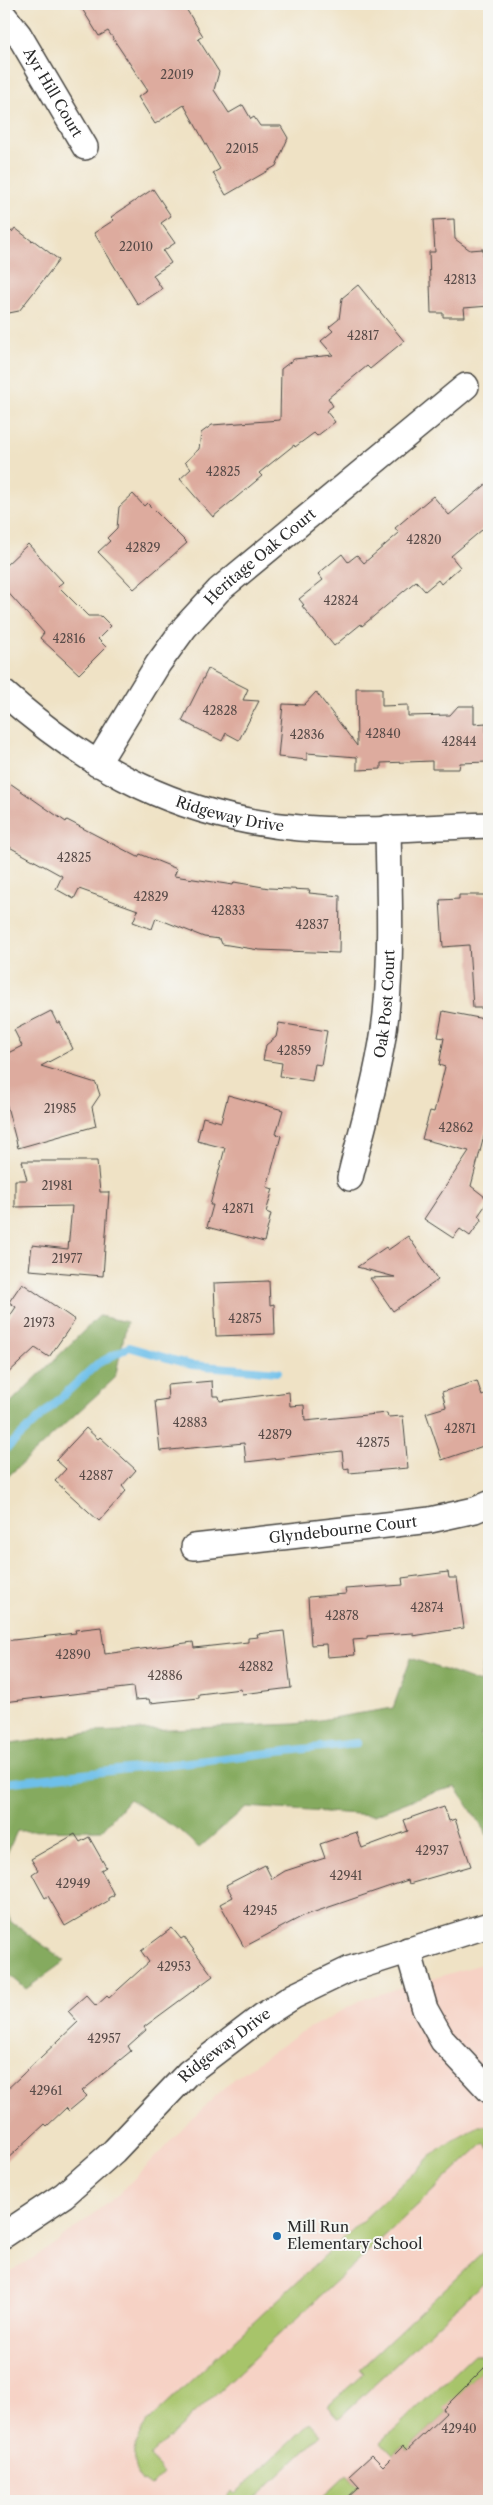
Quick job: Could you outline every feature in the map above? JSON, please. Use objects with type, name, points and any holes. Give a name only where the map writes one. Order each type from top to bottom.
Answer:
[{"type":"street","name":"Ayr Hill Court","points":[[4,16],[19,35],[84,147]]},
{"type":"street","name":"Heritage Oak Court","points":[[97,764],[158,664],[185,627],[219,590],[466,386]]},
{"type":"street","name":"Ridgeway Drive","points":[[4,693],[43,727],[97,764],[147,790],[197,809],[246,821],[301,828],[489,825]]},
{"type":"street","name":"Oak Post Court","points":[[350,1178],[377,1070],[386,1016],[390,957],[388,828]]},
{"type":"street","name":"Glyndebourne Court","points":[[194,1547],[430,1520],[475,1510],[489,1504]]},
{"type":"street","name":"Ridgeway Drive","points":[[4,2235],[64,2195],[114,2152],[188,2073],[248,2025],[294,1996],[350,1969],[489,1925]]},
{"type":"street","points":[[408,1950],[425,2009],[438,2033],[443,2041],[489,2090]]},
{"type":"shaded area","name":"Mill Run Elementary School","points":[[489,1962],[489,2501],[4,2501],[4,2275],[48,2249],[120,2193],[234,2079],[298,2034],[366,1998]]},
{"type":"green space","points":[[99,1316],[127,1322],[115,1378],[4,1480],[4,1409]]},
{"type":"green space","points":[[488,1633],[489,1729],[480,1735],[489,1750],[489,1838],[456,1787],[430,1793],[374,1815],[246,1807],[199,1848],[179,1830],[129,1799],[102,1830],[17,1831],[4,1860],[4,1745],[95,1732],[295,1724],[393,1708],[411,1658],[480,1683]]},
{"type":"green space","points":[[4,1906],[11,1922],[65,1961],[26,1989],[4,1970]]},
{"type":"green space","points":[[479,2126],[489,2126],[489,2148],[484,2143],[149,2456],[164,2473],[151,2486],[144,2481],[142,2482],[135,2466],[134,2449],[144,2426],[150,2419],[439,2149]]},
{"type":"green space","points":[[489,2247],[489,2277],[339,2418],[328,2406],[364,2373],[360,2369]]},
{"type":"green space","points":[[474,2354],[481,2355],[489,2363],[444,2409],[446,2413],[407,2450],[403,2446],[393,2455],[381,2442]]},
{"type":"green space","points":[[310,2423],[321,2435],[252,2501],[221,2501],[232,2491],[235,2494]]},
{"type":"green space","points":[[347,2474],[359,2487],[344,2501],[318,2501]]},
{"type":"building","points":[[79,4],[183,4],[203,36],[198,39],[219,72],[214,90],[229,113],[243,105],[251,119],[254,117],[260,126],[281,126],[288,138],[276,166],[226,195],[213,173],[220,169],[184,105],[155,124],[138,97],[148,91],[108,31],[99,36]]},
{"type":"building","points":[[153,189],[171,216],[161,223],[175,243],[163,251],[171,263],[153,275],[162,289],[138,305],[94,233],[114,220],[111,217]]},
{"type":"building","points":[[454,219],[455,239],[470,250],[483,249],[483,255],[489,254],[489,306],[464,308],[465,317],[443,317],[443,313],[431,313],[429,252],[435,252],[433,220]]},
{"type":"building","points":[[4,225],[12,232],[15,228],[59,260],[19,311],[4,314]]},
{"type":"building","points":[[358,285],[404,341],[370,369],[367,366],[328,398],[333,406],[326,411],[335,422],[317,436],[314,433],[295,447],[294,445],[259,473],[262,476],[213,517],[180,479],[191,469],[185,462],[199,449],[201,433],[212,425],[280,420],[281,369],[294,359],[333,355],[321,341],[333,331],[329,327],[339,319],[342,298]]},
{"type":"building","points":[[489,482],[489,524],[451,556],[460,567],[441,584],[438,580],[425,591],[416,581],[362,626],[361,624],[334,646],[302,606],[304,605],[299,599],[323,580],[318,574],[342,554],[348,562],[357,555],[364,563],[399,533],[395,528],[433,496],[449,515]]},
{"type":"building","points":[[133,494],[144,506],[147,503],[187,543],[134,589],[98,552],[110,541],[107,538],[117,528],[119,507]]},
{"type":"building","points":[[28,544],[63,582],[58,586],[88,616],[101,616],[111,626],[98,639],[106,647],[79,674],[40,638],[44,633],[4,588],[4,567]]},
{"type":"building","points":[[208,669],[248,689],[243,700],[259,701],[239,740],[226,733],[222,741],[182,721]]},
{"type":"building","points":[[356,688],[382,688],[382,706],[408,705],[408,716],[450,715],[458,706],[474,706],[474,724],[486,723],[487,762],[460,763],[459,769],[432,769],[432,761],[381,763],[381,769],[357,770],[357,757],[307,753],[307,760],[278,757],[283,704],[304,705],[316,692],[357,746]]},
{"type":"building","points":[[4,779],[66,822],[67,820],[138,857],[140,854],[177,869],[174,876],[233,885],[234,882],[269,888],[310,890],[309,893],[340,896],[339,953],[259,950],[222,944],[220,939],[204,937],[156,918],[152,929],[133,922],[138,910],[79,889],[74,899],[56,889],[62,876],[4,844]]},
{"type":"building","points":[[459,895],[489,895],[489,1008],[473,1008],[469,945],[443,947],[440,900],[459,899]]},
{"type":"building","points":[[51,1011],[57,1023],[60,1022],[73,1049],[41,1066],[96,1083],[100,1095],[92,1107],[96,1126],[18,1148],[4,1095],[4,1055],[22,1046],[14,1030]]},
{"type":"building","points":[[443,1011],[489,1020],[489,1117],[471,1186],[489,1200],[478,1216],[482,1219],[470,1236],[460,1229],[453,1238],[424,1219],[469,1151],[422,1139],[430,1111],[434,1112],[445,1067],[439,1065],[444,1038],[438,1037]]},
{"type":"building","points":[[279,1023],[327,1031],[321,1065],[315,1064],[312,1081],[280,1076],[282,1063],[263,1060],[266,1045],[276,1037]]},
{"type":"building","points":[[228,1095],[283,1110],[276,1134],[281,1136],[267,1187],[273,1189],[266,1212],[271,1214],[264,1242],[207,1227],[213,1205],[210,1205],[225,1148],[197,1141],[203,1117],[221,1122]]},
{"type":"building","points":[[22,1161],[97,1161],[100,1192],[109,1192],[103,1276],[29,1270],[32,1245],[68,1249],[72,1206],[15,1207],[15,1180],[27,1180]]},
{"type":"building","points":[[408,1236],[438,1280],[393,1311],[370,1278],[395,1277],[357,1267],[386,1247],[388,1250]]},
{"type":"building","points":[[269,1281],[270,1305],[274,1304],[275,1334],[216,1336],[214,1283]]},
{"type":"building","points":[[22,1283],[75,1320],[49,1357],[35,1348],[4,1377],[4,1325],[16,1307],[9,1302]]},
{"type":"building","points":[[212,1381],[213,1396],[219,1396],[220,1401],[289,1392],[290,1406],[304,1405],[305,1421],[387,1413],[388,1417],[403,1416],[408,1468],[349,1473],[349,1468],[344,1469],[342,1451],[246,1462],[244,1443],[160,1451],[155,1401],[168,1399],[167,1385]]},
{"type":"building","points":[[477,1381],[482,1396],[489,1393],[489,1444],[442,1460],[426,1413],[446,1407],[442,1392]]},
{"type":"building","points":[[86,1428],[98,1439],[100,1437],[136,1470],[122,1486],[126,1491],[99,1521],[55,1481],[66,1469],[56,1460]]},
{"type":"building","points":[[448,1572],[449,1578],[457,1578],[464,1628],[413,1636],[413,1633],[367,1636],[367,1639],[353,1640],[355,1655],[327,1657],[326,1644],[311,1645],[308,1597],[346,1594],[345,1589],[403,1585],[402,1578]]},
{"type":"building","points":[[101,1627],[105,1654],[193,1642],[194,1648],[248,1642],[248,1638],[258,1637],[257,1634],[284,1631],[291,1688],[242,1694],[241,1689],[199,1694],[199,1698],[150,1703],[149,1699],[135,1700],[133,1687],[4,1702],[4,1641],[76,1633],[75,1630]]},
{"type":"building","points":[[444,1806],[449,1821],[455,1819],[471,1866],[409,1884],[408,1880],[303,1916],[244,1947],[220,1904],[233,1897],[226,1885],[265,1865],[272,1879],[285,1871],[325,1858],[320,1844],[356,1832],[362,1848],[408,1831],[404,1820]]},
{"type":"building","points":[[75,1834],[80,1842],[89,1837],[106,1867],[101,1870],[114,1895],[108,1898],[108,1901],[65,1926],[48,1896],[45,1898],[32,1874],[38,1870],[31,1859]]},
{"type":"building","points":[[172,1928],[181,1939],[184,1937],[213,1976],[144,2027],[146,2030],[128,2046],[131,2051],[82,2091],[87,2096],[69,2111],[66,2108],[47,2126],[45,2124],[4,2162],[4,2092],[78,2022],[68,2011],[86,1995],[96,2006],[107,1996],[109,1998],[149,1962],[141,1951]]},
{"type":"building","points":[[489,2363],[489,2492],[479,2501],[344,2501],[359,2487],[349,2476],[372,2455],[383,2466],[403,2446],[407,2450],[446,2413],[443,2409]]},
{"type":"waterway","points":[[4,1451],[97,1364],[129,1347],[191,1365],[278,1372]]},
{"type":"waterway","points":[[4,1783],[357,1743]]},
{"type":"place","name":"Mill Run Elementary School","points":[[277,2236]]}]
